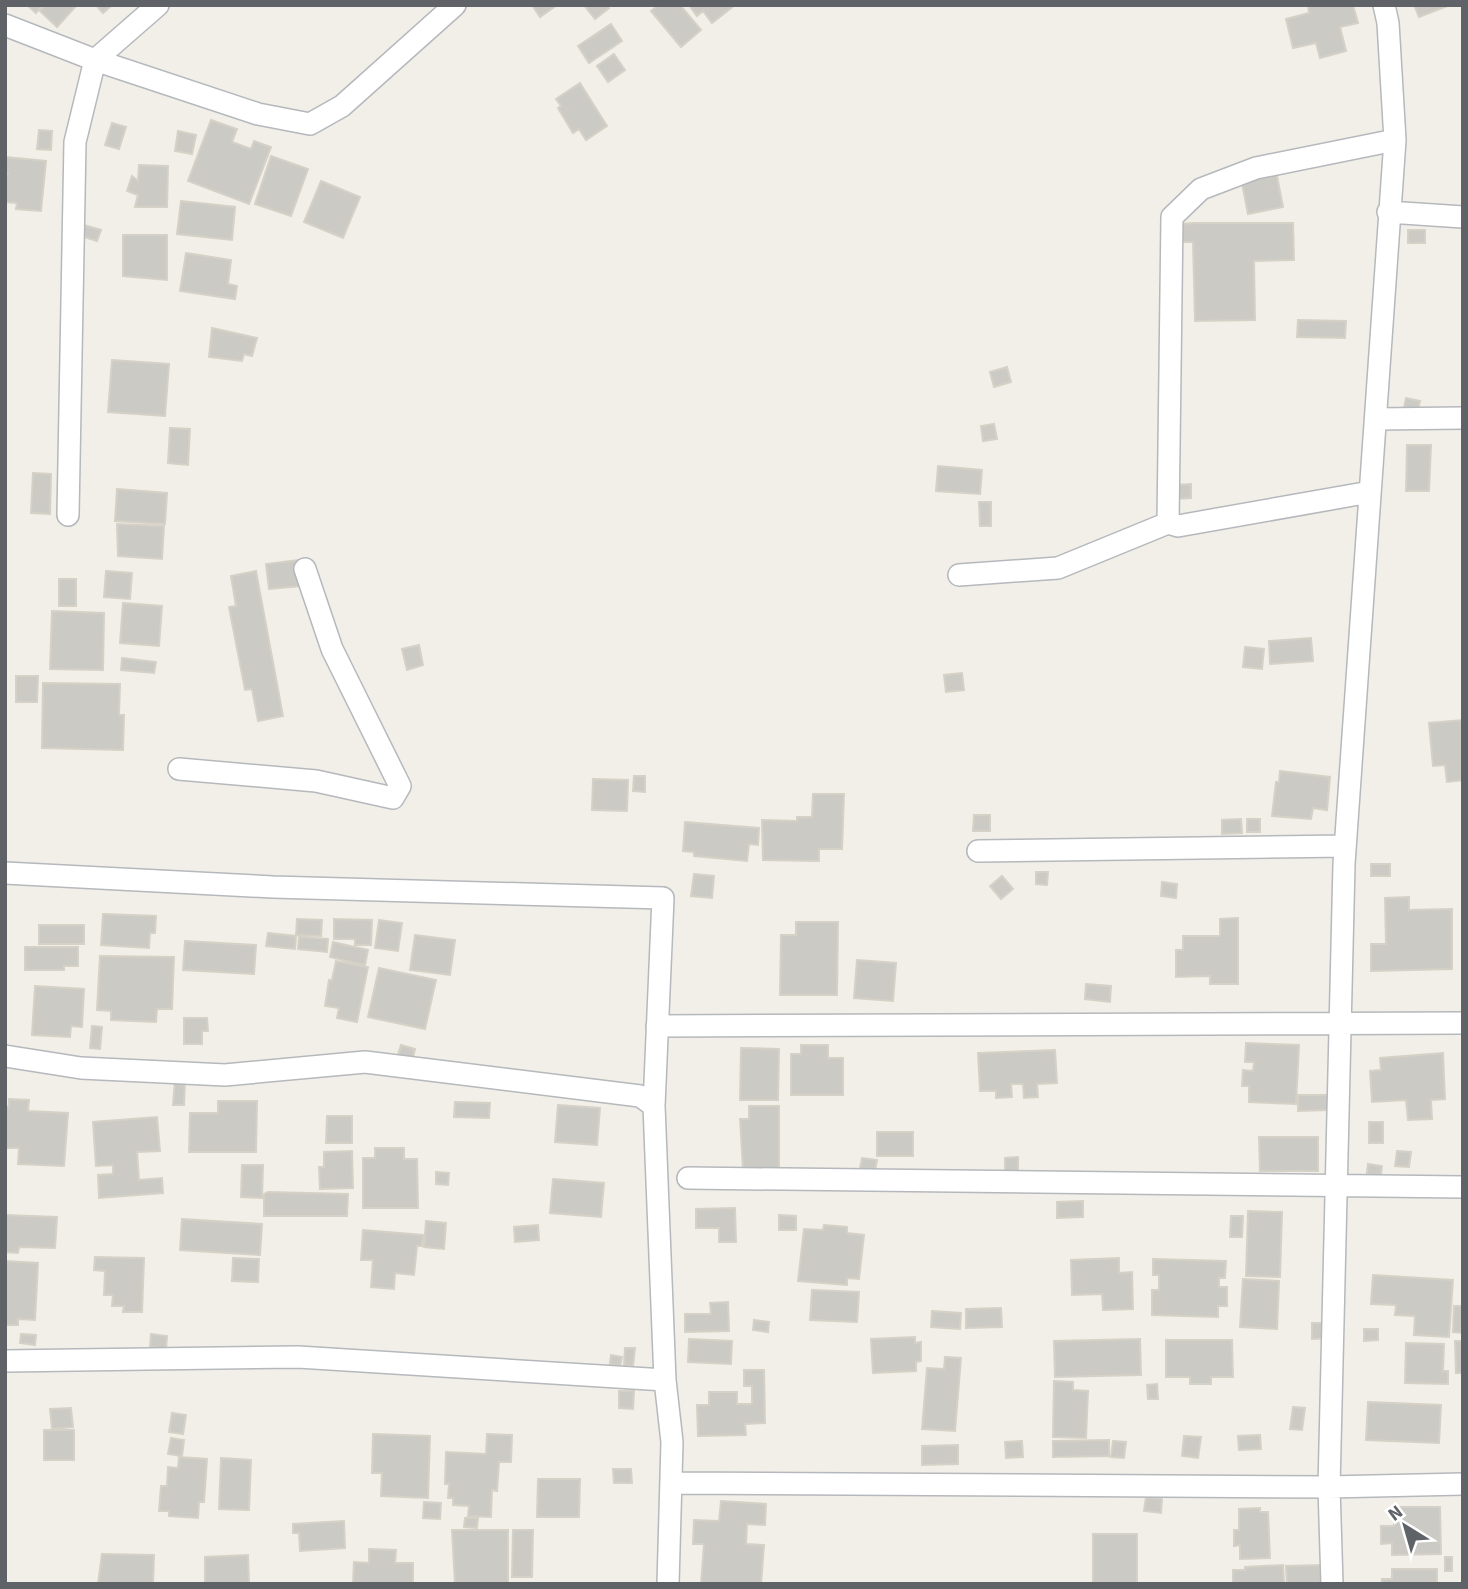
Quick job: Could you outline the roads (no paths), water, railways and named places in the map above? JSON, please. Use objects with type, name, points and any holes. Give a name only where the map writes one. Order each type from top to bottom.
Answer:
[{"type":"street","points":[[68,515],[75,142],[95,60],[158,5]]},
{"type":"street","points":[[5,25],[95,60],[258,114],[310,124],[342,106],[455,5]]},
{"type":"street","points":[[1332,1584],[1329,1487],[1345,846],[1395,140],[1388,23],[1384,5]]},
{"type":"street","points":[[1168,523],[1172,217],[1201,189],[1256,168],[1395,140]]},
{"type":"street","points":[[1388,212],[1463,217]]},
{"type":"street","points":[[1376,419],[1463,418]]},
{"type":"street","points":[[959,575],[1058,568],[1168,523],[1178,526],[1370,492]]},
{"type":"street","points":[[179,769],[316,781],[393,798],[400,786],[332,649],[306,569]]},
{"type":"street","points":[[978,850],[1345,846]]},
{"type":"street","points":[[5,873],[273,887],[663,898],[653,1106],[666,1380],[672,1442],[668,1584]]},
{"type":"street","points":[[657,1026],[1339,1026],[1463,1023]]},
{"type":"street","points":[[5,1056],[82,1068],[225,1075],[365,1062],[640,1096],[653,1106]]},
{"type":"street","points":[[688,1178],[1463,1187]]},
{"type":"street","points":[[5,1361],[298,1357],[666,1380]]},
{"type":"street","points":[[671,1483],[1329,1487],[1463,1484]]}]
